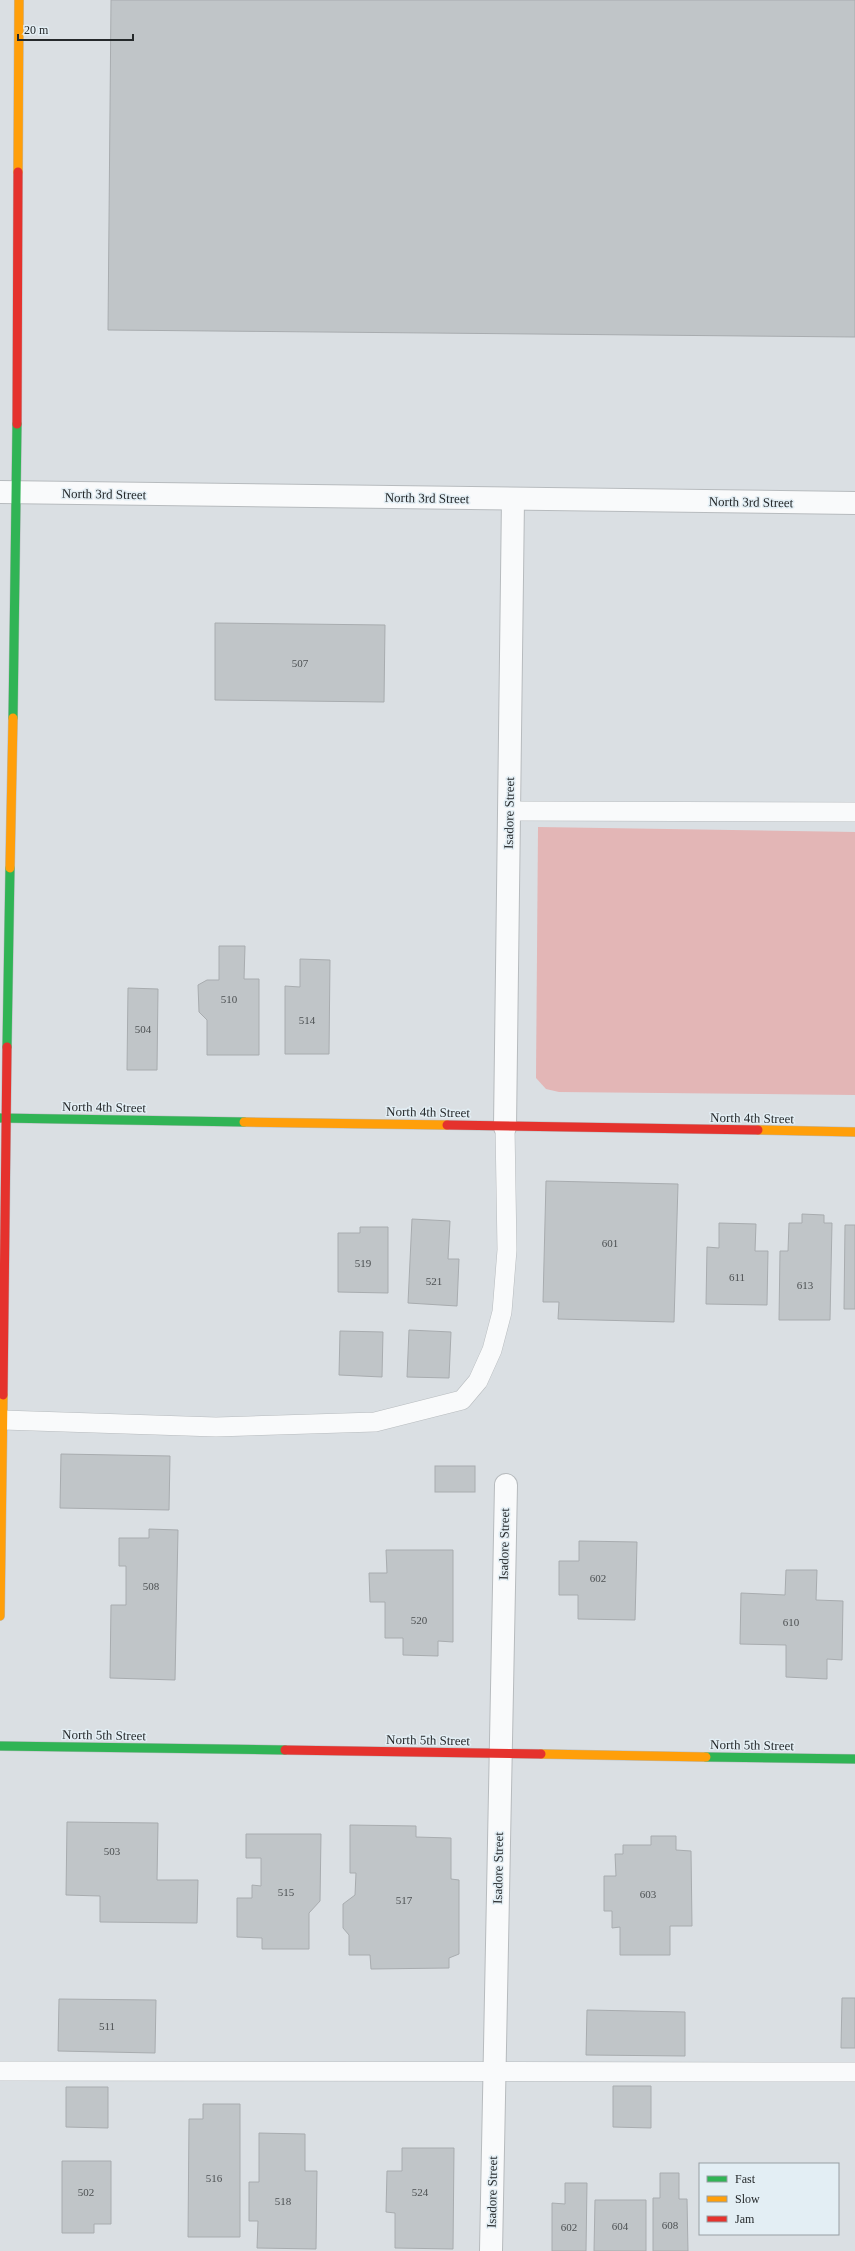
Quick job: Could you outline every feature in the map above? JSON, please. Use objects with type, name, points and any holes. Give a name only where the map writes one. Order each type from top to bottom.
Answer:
[{"type":"street","points":[[0,1616],[3,1420],[3,1118],[8,492],[19,0]]},
{"type":"street","name":"North 3rd Street","points":[[8,492],[855,503]]},
{"type":"street","name":"Isadore Street","points":[[505,1127],[513,499]]},
{"type":"street","name":"North 4th Street","points":[[3,1118],[855,1132]]},
{"type":"street","name":"Isadore Street","points":[[491,2251],[506,1485]]},
{"type":"street","name":"North 5th Street","points":[[0,1746],[855,1759]]},
{"type":"lane","points":[[509,811],[855,812]]},
{"type":"lane","points":[[3,1420],[216,1426],[375,1422],[462,1400],[478,1381],[492,1350],[502,1312],[507,1250],[505,1127]]},
{"type":"lane","points":[[0,2070],[855,2072]]},
{"type":"shaded area","points":[[538,827],[855,832],[855,1095],[559,1092],[546,1089],[536,1078]]},
{"type":"building","points":[[111,0],[855,0],[855,337],[108,330]]},
{"type":"building","points":[[215,623],[385,625],[384,702],[215,700]]},
{"type":"building","points":[[219,946],[245,946],[244,979],[259,979],[259,1055],[207,1055],[207,1020],[199,1012],[198,985],[207,980],[219,980]]},
{"type":"building","points":[[300,959],[330,960],[329,1054],[285,1054],[285,986],[300,987]]},
{"type":"building","points":[[128,988],[158,989],[157,1070],[127,1070]]},
{"type":"building","points":[[546,1181],[678,1184],[674,1322],[558,1319],[559,1302],[543,1302]]},
{"type":"building","points":[[802,1214],[824,1215],[824,1223],[832,1223],[830,1320],[779,1320],[780,1251],[788,1251],[789,1223],[802,1223]]},
{"type":"building","points":[[412,1219],[450,1221],[448,1259],[459,1259],[457,1306],[408,1303]]},
{"type":"building","points":[[719,1223],[756,1224],[755,1251],[768,1251],[767,1305],[706,1304],[707,1247],[719,1248]]},
{"type":"building","points":[[845,1225],[855,1225],[855,1309],[844,1309]]},
{"type":"building","points":[[360,1227],[388,1227],[388,1293],[338,1292],[338,1233],[360,1233]]},
{"type":"building","points":[[409,1330],[451,1332],[449,1378],[407,1377]]},
{"type":"building","points":[[340,1331],[383,1332],[382,1377],[339,1375]]},
{"type":"building","points":[[61,1454],[170,1456],[169,1510],[60,1508]]},
{"type":"building","points":[[435,1466],[475,1466],[475,1492],[435,1492]]},
{"type":"building","points":[[149,1529],[178,1530],[175,1680],[110,1678],[111,1605],[126,1605],[126,1566],[119,1566],[119,1538],[149,1538]]},
{"type":"building","points":[[579,1541],[637,1542],[635,1620],[578,1619],[578,1595],[559,1595],[559,1561],[579,1561]]},
{"type":"building","points":[[386,1550],[453,1550],[453,1642],[438,1641],[438,1656],[403,1655],[403,1638],[385,1638],[385,1602],[370,1602],[369,1573],[387,1573]]},
{"type":"building","points":[[786,1570],[817,1570],[816,1600],[843,1601],[842,1660],[827,1659],[827,1679],[786,1677],[786,1645],[740,1644],[741,1593],[785,1595]]},
{"type":"building","points":[[67,1822],[158,1823],[157,1880],[198,1880],[197,1923],[100,1922],[100,1896],[66,1895]]},
{"type":"building","points":[[350,1825],[416,1826],[416,1837],[451,1838],[451,1879],[459,1880],[459,1954],[449,1958],[449,1968],[371,1969],[370,1955],[349,1955],[349,1935],[343,1928],[343,1904],[355,1895],[356,1873],[350,1873]]},
{"type":"building","points":[[246,1834],[321,1834],[320,1901],[309,1913],[309,1949],[262,1949],[262,1938],[237,1937],[237,1898],[252,1898],[252,1885],[261,1886],[261,1858],[246,1858]]},
{"type":"building","points":[[651,1836],[676,1836],[676,1850],[691,1851],[692,1926],[670,1926],[670,1955],[620,1955],[620,1927],[612,1928],[612,1911],[604,1911],[604,1876],[616,1876],[615,1854],[623,1854],[623,1845],[651,1845]]},
{"type":"building","points":[[842,1998],[855,1998],[855,2048],[841,2048]]},
{"type":"building","points":[[59,1999],[156,2000],[155,2053],[58,2051]]},
{"type":"building","points":[[587,2010],[685,2012],[685,2056],[586,2055]]},
{"type":"building","points":[[613,2086],[651,2086],[651,2128],[613,2127]]},
{"type":"building","points":[[66,2087],[108,2087],[108,2128],[66,2127]]},
{"type":"building","points":[[203,2104],[240,2104],[240,2237],[188,2237],[189,2119],[203,2119]]},
{"type":"building","points":[[259,2133],[305,2134],[305,2171],[317,2171],[316,2249],[257,2248],[258,2221],[249,2221],[249,2182],[259,2182]]},
{"type":"building","points":[[402,2148],[454,2148],[453,2249],[395,2248],[395,2213],[386,2212],[387,2171],[402,2171]]},
{"type":"building","points":[[62,2161],[111,2161],[111,2224],[94,2224],[94,2233],[62,2233]]},
{"type":"building","points":[[660,2173],[679,2173],[679,2199],[687,2199],[688,2251],[653,2251],[653,2198],[660,2198]]},
{"type":"building","points":[[565,2183],[587,2183],[586,2251],[552,2251],[552,2203],[565,2204]]},
{"type":"building","points":[[595,2200],[646,2200],[646,2251],[594,2251]]},
{"type":"traffic: fast","points":[[13,718],[17,424]]},
{"type":"traffic: fast","points":[[7,1047],[10,868]]},
{"type":"traffic: fast","points":[[0,1118],[244,1122]]},
{"type":"traffic: fast","points":[[0,1746],[285,1750]]},
{"type":"traffic: fast","points":[[706,1757],[855,1759]]},
{"type":"traffic: slow","points":[[18,172],[19,0]]},
{"type":"traffic: slow","points":[[10,868],[13,718]]},
{"type":"traffic: slow","points":[[244,1122],[447,1125]]},
{"type":"traffic: slow","points":[[758,1130],[855,1132]]},
{"type":"traffic: slow","points":[[0,1616],[3,1395]]},
{"type":"traffic: slow","points":[[541,1754],[706,1757]]},
{"type":"traffic: jam","points":[[17,424],[18,172]]},
{"type":"traffic: jam","points":[[3,1395],[7,1047]]},
{"type":"traffic: jam","points":[[447,1125],[758,1130]]},
{"type":"traffic: jam","points":[[285,1750],[541,1754]]}]
